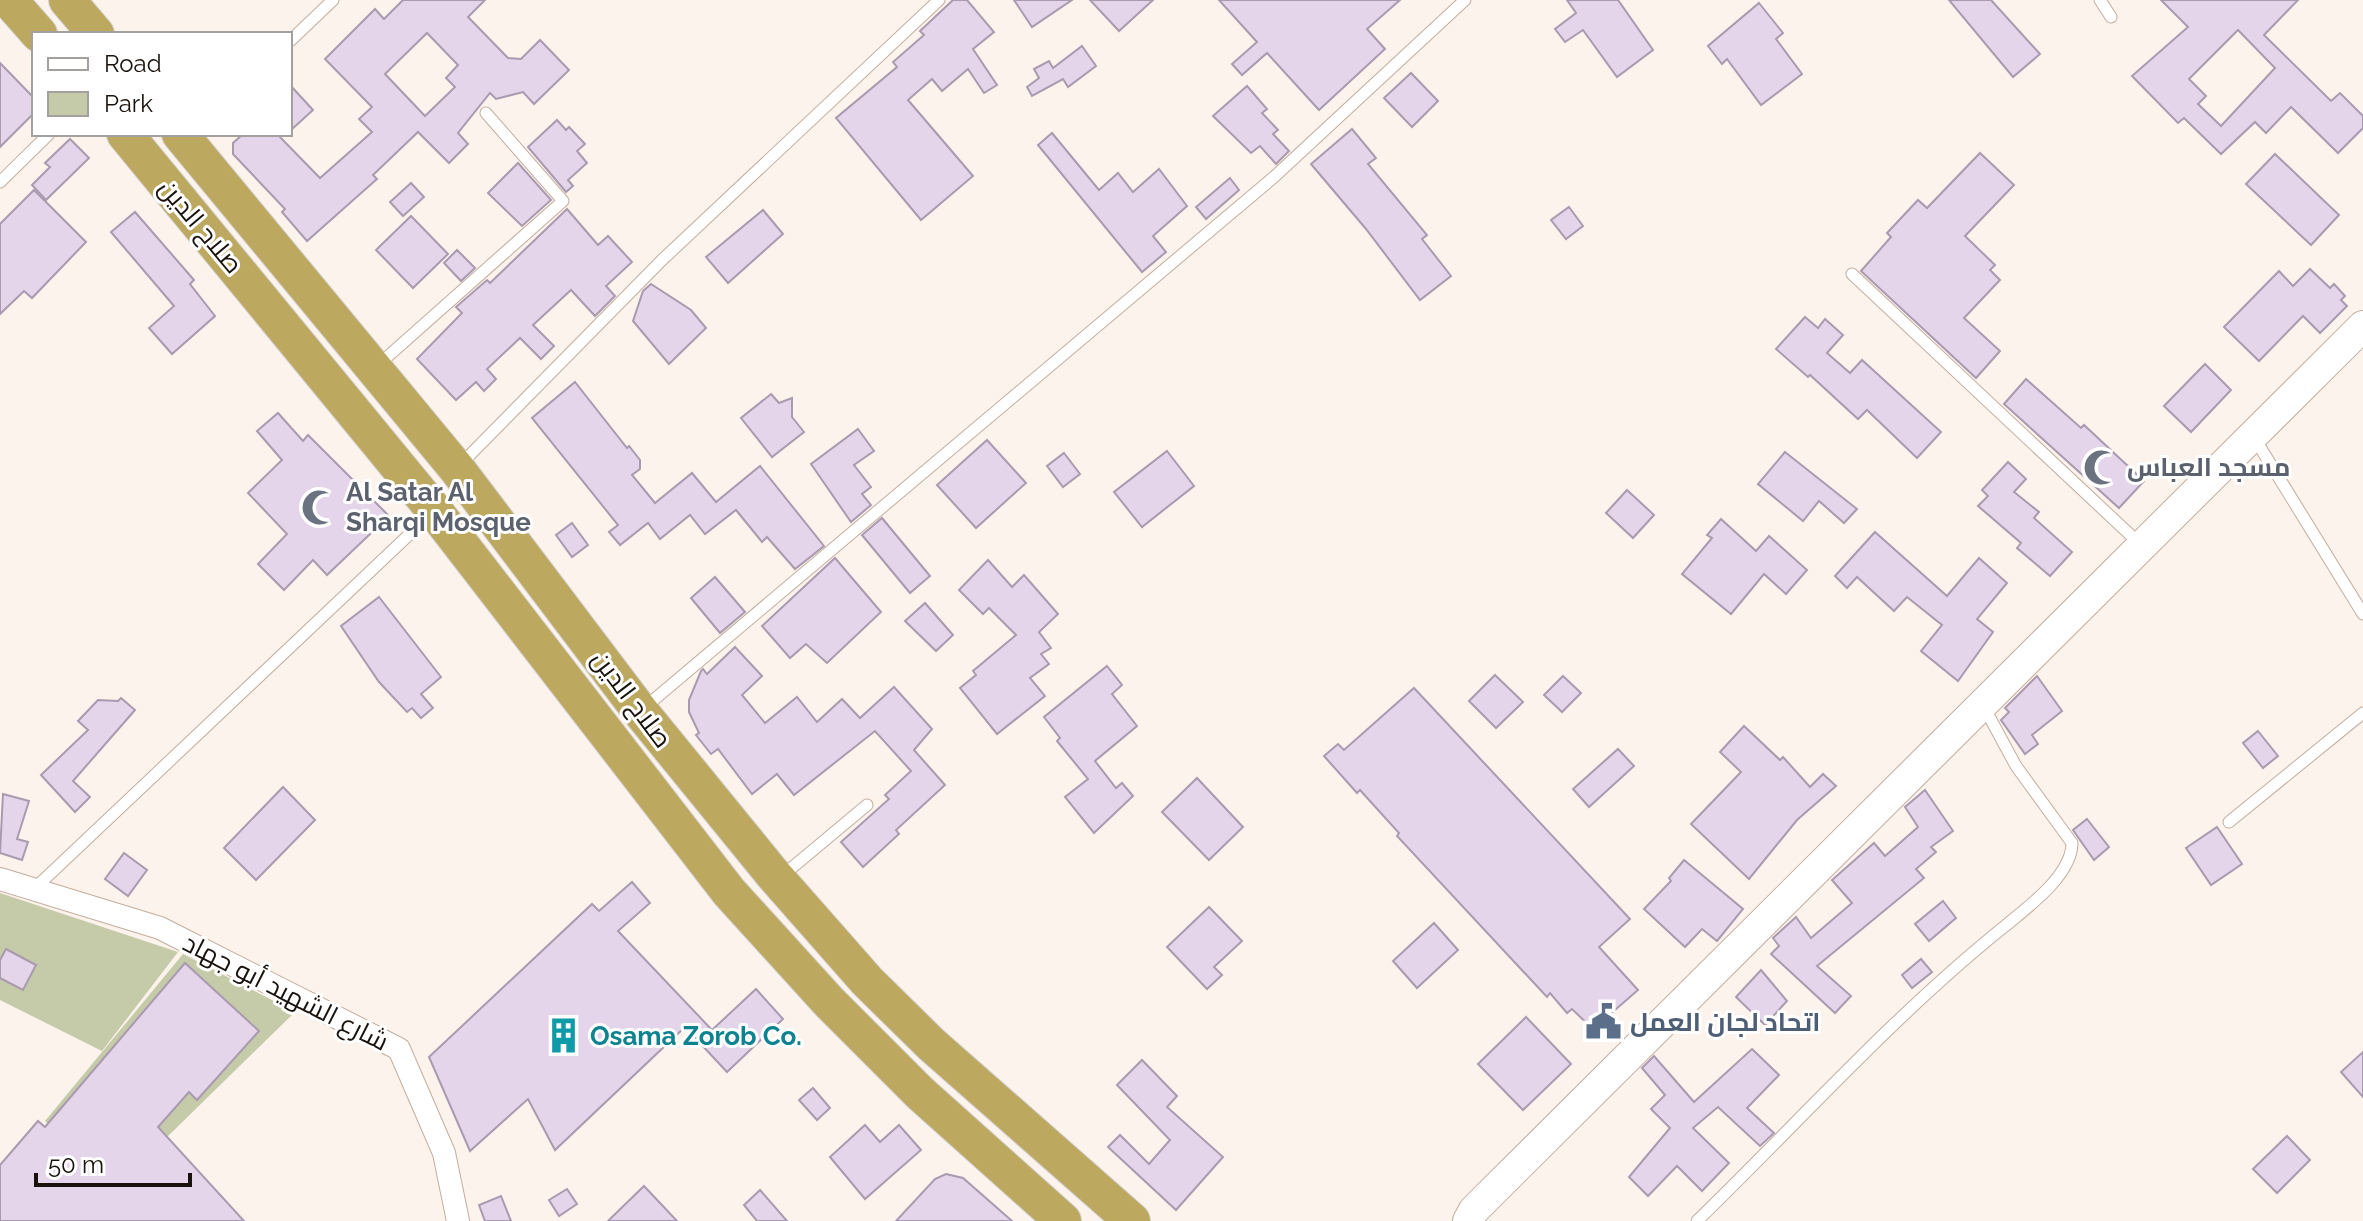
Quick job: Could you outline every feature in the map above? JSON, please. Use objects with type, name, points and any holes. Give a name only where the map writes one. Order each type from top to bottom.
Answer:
[{"type":"highway","points":[[9,0],[37,32]]},
{"type":"highway","points":[[67,0],[94,32]]},
{"type":"highway","name":"صلاح الدين","points":[[127,136],[434,510],[729,892],[829,1002],[920,1093],[1063,1221]]},
{"type":"highway","name":"صلاح الدين","points":[[186,136],[457,469],[640,711],[775,876],[867,981],[1026,1131],[1132,1221]]},
{"type":"highway","points":[[729,892],[762,899],[775,876]]},
{"type":"highway","points":[[829,1002],[839,980],[851,976],[867,981]]},
{"type":"main road","points":[[1465,1217],[2363,326]]},
{"type":"street","name":"شارع الشهيد أبو جهاد","points":[[0,879],[160,928],[399,1049],[444,1153],[458,1221]]},
{"type":"lane","points":[[292,39],[333,0]]},
{"type":"lane","points":[[457,469],[662,260],[939,0]]},
{"type":"lane","points":[[640,711],[1274,177],[1465,0]]},
{"type":"lane","points":[[2100,0],[2111,17]]},
{"type":"lane","points":[[374,370],[563,201],[486,113]]},
{"type":"lane","points":[[0,182],[47,136]]},
{"type":"lane","points":[[1852,274],[2141,544]]},
{"type":"lane","points":[[2252,435],[2363,614]]},
{"type":"lane","points":[[34,889],[434,510]]},
{"type":"lane","points":[[1697,1221],[1811,1110],[1891,1024],[2013,919],[2069,862],[2072,843],[2016,766],[1982,703]]},
{"type":"lane","points":[[2229,822],[2363,713]]},
{"type":"lane","points":[[775,876],[867,805]]},
{"type":"green space","points":[[0,893],[178,952],[102,1051],[0,1000]]},
{"type":"green space","points":[[183,954],[295,1012],[117,1186],[45,1121]]},
{"type":"building","points":[[403,0],[485,0],[468,17],[508,58],[521,59],[540,40],[569,70],[534,104],[523,92],[496,99],[490,93],[458,133],[468,144],[449,163],[418,132],[373,175],[377,179],[307,241],[282,212],[285,209],[233,154],[233,143],[241,136],[279,136],[320,178],[372,132],[359,119],[372,107],[325,59],[375,9],[384,19]],"holes":[[[427,33],[458,65],[446,78],[455,87],[425,116],[385,74]]]},
{"type":"building","points":[[953,0],[967,0],[994,32],[973,49],[997,85],[984,93],[968,69],[942,91],[932,79],[908,100],[973,176],[921,220],[836,118],[897,67],[893,62],[924,35],[920,31]]},
{"type":"building","points":[[1014,0],[1072,0],[1032,27]]},
{"type":"building","points":[[1090,0],[1153,0],[1119,31]]},
{"type":"building","points":[[1219,0],[1400,0],[1367,29],[1385,49],[1319,110],[1267,53],[1242,75],[1232,64],[1257,42]]},
{"type":"building","points":[[1567,0],[1618,0],[1653,50],[1617,77],[1583,30],[1565,42],[1555,29],[1576,13]]},
{"type":"building","points":[[1949,0],[1991,0],[2040,54],[2013,77]]},
{"type":"building","points":[[2161,0],[2298,0],[2264,35],[2331,101],[2340,93],[2363,116],[2363,128],[2338,153],[2291,107],[2266,133],[2255,122],[2221,154],[2184,118],[2178,123],[2132,76],[2188,27]],"holes":[[[2238,30],[2275,68],[2221,126],[2198,104],[2206,96],[2189,79]]]},
{"type":"building","points":[[1759,3],[1783,33],[1776,39],[1802,74],[1761,105],[1727,59],[1722,64],[1708,46]]},
{"type":"building","points":[[1082,46],[1096,66],[1068,87],[1063,79],[1032,96],[1027,87],[1039,78],[1034,69],[1049,61],[1053,68]]},
{"type":"building","points":[[0,63],[32,96],[32,115],[0,147]]},
{"type":"building","points":[[1411,73],[1438,101],[1412,127],[1384,98]]},
{"type":"building","points":[[1247,86],[1267,109],[1262,113],[1278,130],[1273,134],[1289,151],[1276,164],[1260,146],[1251,153],[1213,116]]},
{"type":"building","points":[[292,87],[313,110],[292,129]]},
{"type":"building","points":[[557,120],[566,130],[569,127],[585,144],[577,151],[587,163],[568,180],[573,186],[566,192],[528,147]]},
{"type":"building","points":[[1352,129],[1376,158],[1368,164],[1427,235],[1422,239],[1451,276],[1420,300],[1311,164]]},
{"type":"building","points":[[1052,133],[1099,190],[1118,173],[1133,192],[1159,169],[1187,206],[1153,236],[1166,252],[1142,272],[1038,145]]},
{"type":"building","points":[[70,139],[89,158],[46,200],[32,185],[50,167],[45,163]]},
{"type":"building","points":[[1980,153],[2014,185],[1965,236],[1995,265],[1990,270],[2000,280],[1964,318],[2000,351],[1976,378],[1861,271],[1891,237],[1887,233],[1918,200],[1927,208]]},
{"type":"building","points":[[2275,154],[2339,215],[2311,245],[2246,184]]},
{"type":"building","points":[[518,163],[551,200],[522,226],[488,193]]},
{"type":"building","points":[[1230,178],[1239,190],[1206,219],[1196,207]]},
{"type":"building","points":[[411,183],[424,197],[403,216],[390,202]]},
{"type":"building","points":[[34,190],[86,242],[32,298],[24,291],[0,314],[0,224]]},
{"type":"building","points":[[1569,207],[1583,226],[1566,239],[1551,220]]},
{"type":"building","points":[[567,209],[598,245],[608,236],[632,262],[606,286],[615,296],[595,316],[571,290],[533,325],[554,346],[541,359],[520,338],[487,369],[496,379],[484,391],[476,382],[456,400],[417,359],[462,313],[456,307],[487,280],[490,283]]},
{"type":"building","points":[[763,210],[783,234],[728,283],[706,257]]},
{"type":"building","points":[[135,212],[194,280],[190,284],[215,316],[172,354],[149,328],[174,306],[111,232]]},
{"type":"building","points":[[411,216],[448,254],[413,288],[376,250]]},
{"type":"building","points":[[457,250],[475,268],[461,281],[444,263]]},
{"type":"building","points":[[2310,269],[2330,288],[2334,284],[2345,296],[2341,300],[2347,306],[2320,333],[2303,316],[2259,361],[2224,327],[2279,271],[2293,286]]},
{"type":"building","points":[[651,284],[691,310],[706,328],[669,364],[633,321],[643,291]]},
{"type":"building","points":[[1805,317],[1818,328],[1825,319],[1843,335],[1827,353],[1850,373],[1862,360],[1941,432],[1917,458],[1867,410],[1858,419],[1776,349]]},
{"type":"building","points":[[2205,364],[2231,390],[2191,432],[2164,406]]},
{"type":"building","points":[[2026,379],[2081,428],[2084,425],[2144,481],[2119,508],[2004,404]]},
{"type":"building","points":[[575,382],[640,460],[640,469],[632,475],[655,503],[692,473],[716,502],[760,466],[824,546],[795,569],[767,537],[762,542],[736,510],[705,534],[690,515],[660,539],[648,523],[620,545],[609,532],[618,525],[532,418]]},
{"type":"building","points":[[771,394],[779,403],[792,398],[792,417],[804,432],[772,457],[741,418]]},
{"type":"building","name":"Al Satar Al Sharqi Mosque","points":[[278,413],[303,441],[308,435],[389,516],[327,575],[313,560],[284,590],[258,564],[287,534],[248,493],[282,460],[257,431]]},
{"type":"building","points":[[858,429],[874,451],[854,465],[871,487],[862,494],[871,505],[851,522],[811,464]]},
{"type":"building","points":[[987,440],[1026,483],[976,528],[937,485]]},
{"type":"building","points":[[1167,451],[1194,486],[1142,527],[1114,492]]},
{"type":"building","points":[[1785,452],[1857,509],[1844,523],[1819,501],[1803,521],[1758,484]]},
{"type":"building","points":[[1064,453],[1080,474],[1063,487],[1047,466]]},
{"type":"building","points":[[2008,462],[2026,479],[2014,492],[2039,512],[2034,518],[2072,552],[2050,576],[2017,548],[2021,543],[1978,506],[1988,496],[1982,490]]},
{"type":"building","points":[[1627,490],[1654,515],[1633,538],[1606,513]]},
{"type":"building","points":[[882,518],[930,576],[910,593],[862,535]]},
{"type":"building","points":[[1721,519],[1756,551],[1769,536],[1807,570],[1786,594],[1764,574],[1731,614],[1682,574],[1712,538],[1707,535]]},
{"type":"building","points":[[572,523],[588,545],[572,557],[556,535]]},
{"type":"building","points":[[1875,532],[1947,596],[1979,558],[2007,583],[1977,619],[1993,632],[1958,681],[1921,651],[1942,625],[1907,597],[1894,611],[1857,577],[1847,588],[1835,576]]},
{"type":"building","points":[[835,558],[881,612],[827,663],[806,644],[790,658],[762,626]]},
{"type":"building","points":[[988,560],[1012,587],[1024,575],[1058,614],[1039,632],[1051,648],[1041,654],[1049,664],[1030,678],[1045,696],[997,734],[960,688],[976,675],[973,671],[1016,635],[989,608],[983,614],[959,590]]},
{"type":"building","points":[[715,577],[745,612],[720,633],[691,598]]},
{"type":"building","points":[[379,597],[441,677],[421,694],[433,708],[421,718],[412,708],[407,712],[379,682],[341,626]]},
{"type":"building","points":[[925,603],[953,635],[936,651],[905,621]]},
{"type":"building","points":[[735,647],[762,676],[742,695],[765,723],[797,697],[817,722],[842,699],[860,718],[894,687],[932,729],[914,750],[945,785],[896,830],[899,834],[863,867],[841,842],[889,799],[885,795],[911,771],[875,731],[794,795],[777,774],[752,794],[718,749],[711,754],[696,735],[699,733],[689,712],[689,700],[701,671],[703,669],[707,674]]},
{"type":"building","points":[[1107,666],[1122,685],[1112,694],[1137,726],[1095,761],[1116,788],[1122,783],[1133,796],[1094,833],[1065,797],[1088,779],[1057,741],[1060,738],[1044,717]]},
{"type":"building","points":[[1495,675],[1523,702],[1496,728],[1469,701]]},
{"type":"building","points":[[1563,676],[1581,693],[1562,712],[1544,695]]},
{"type":"building","points":[[2037,676],[2062,711],[2032,735],[2038,744],[2025,754],[2001,720],[2009,712],[2005,708]]},
{"type":"building","points":[[1414,688],[1630,919],[1599,947],[1638,990],[1607,1017],[1612,1021],[1599,1035],[1572,1009],[1567,1013],[1550,993],[1547,997],[1397,836],[1399,833],[1360,790],[1357,793],[1324,756],[1338,744],[1344,750]]},
{"type":"building","points":[[121,698],[135,710],[73,781],[90,797],[75,812],[41,775],[88,730],[78,721],[98,700],[118,701]]},
{"type":"building","points":[[1744,726],[1780,760],[1783,757],[1810,787],[1823,774],[1836,786],[1797,820],[1749,879],[1691,824],[1741,772],[1720,752]]},
{"type":"building","points":[[2258,731],[2278,756],[2263,768],[2243,743]]},
{"type":"building","points":[[1618,749],[1634,766],[1589,807],[1573,789]]},
{"type":"building","points":[[1197,778],[1243,827],[1209,860],[1162,812]]},
{"type":"building","points":[[283,787],[315,820],[256,880],[224,848]]},
{"type":"building","points":[[1925,790],[1953,831],[1931,847],[1936,852],[1916,869],[1924,878],[1817,966],[1851,996],[1835,1013],[1771,954],[1779,946],[1773,938],[1796,917],[1811,938],[1852,903],[1832,880],[1874,843],[1885,856],[1918,827],[1905,807]]},
{"type":"building","points":[[3,794],[29,801],[17,839],[28,842],[22,860],[0,853]]},
{"type":"building","points":[[2087,819],[2109,847],[2094,860],[2073,830]]},
{"type":"building","points":[[2217,827],[2242,864],[2211,885],[2186,848]]},
{"type":"building","points":[[124,853],[147,870],[128,896],[105,879]]},
{"type":"building","points":[[1684,860],[1743,909],[1717,941],[1702,929],[1685,947],[1644,909],[1671,881],[1669,878]]},
{"type":"building","name":"Osama Zorob Co.","points":[[632,882],[650,903],[618,931],[712,1030],[756,989],[783,1019],[727,1072],[685,1027],[555,1150],[528,1099],[470,1151],[429,1057],[592,904],[599,911]]},
{"type":"building","points":[[1943,901],[1956,918],[1929,941],[1915,924]]},
{"type":"building","points":[[1209,907],[1242,941],[1214,967],[1222,975],[1207,989],[1167,947]]},
{"type":"building","points":[[1434,923],[1458,950],[1417,988],[1393,961]]},
{"type":"building","points":[[6,949],[36,965],[23,990],[0,978],[0,960]]},
{"type":"building","points":[[1921,959],[1932,972],[1912,988],[1902,975]]},
{"type":"building","points":[[185,963],[259,1031],[197,1100],[189,1092],[158,1127],[244,1221],[0,1221],[0,1165],[38,1121],[45,1127]]},
{"type":"building","points":[[1761,970],[1787,1001],[1765,1025],[1736,997]]},
{"type":"building","points":[[1526,1017],[1571,1064],[1523,1110],[1478,1064]]},
{"type":"building","points":[[1752,1049],[1779,1075],[1747,1108],[1774,1133],[1760,1146],[1718,1107],[1693,1128],[1729,1163],[1702,1191],[1677,1166],[1648,1196],[1629,1177],[1670,1128],[1651,1109],[1665,1095],[1642,1068],[1654,1056],[1694,1102]]},
{"type":"building","points":[[2363,1052],[2363,1097],[2341,1072]]},
{"type":"building","points":[[1142,1060],[1177,1096],[1167,1107],[1223,1157],[1176,1210],[1108,1147],[1120,1135],[1149,1164],[1170,1140],[1117,1085]]},
{"type":"building","points":[[813,1088],[830,1108],[817,1120],[799,1100]]},
{"type":"building","points":[[865,1125],[880,1142],[899,1125],[921,1150],[865,1199],[830,1157]]},
{"type":"building","points":[[2287,1136],[2310,1160],[2277,1193],[2253,1169]]},
{"type":"building","points":[[946,1174],[963,1178],[1012,1221],[896,1221],[935,1179]]},
{"type":"building","points":[[644,1186],[677,1221],[608,1221]]},
{"type":"building","points":[[567,1189],[577,1204],[559,1216],[549,1200]]},
{"type":"building","points":[[760,1190],[787,1221],[757,1221],[744,1205]]},
{"type":"building","points":[[501,1196],[511,1221],[485,1221],[479,1205]]},
{"type":"place","name":"مسجد العباس","points":[[2101,467]]},
{"type":"place","name":"Al Satar Al Sharqi Mosque","points":[[320,507]]},
{"type":"place","name":"اتحاد لجان العمل","points":[[1604,1022]]},
{"type":"place","name":"Osama Zorob Co.","points":[[564,1036]]}]
